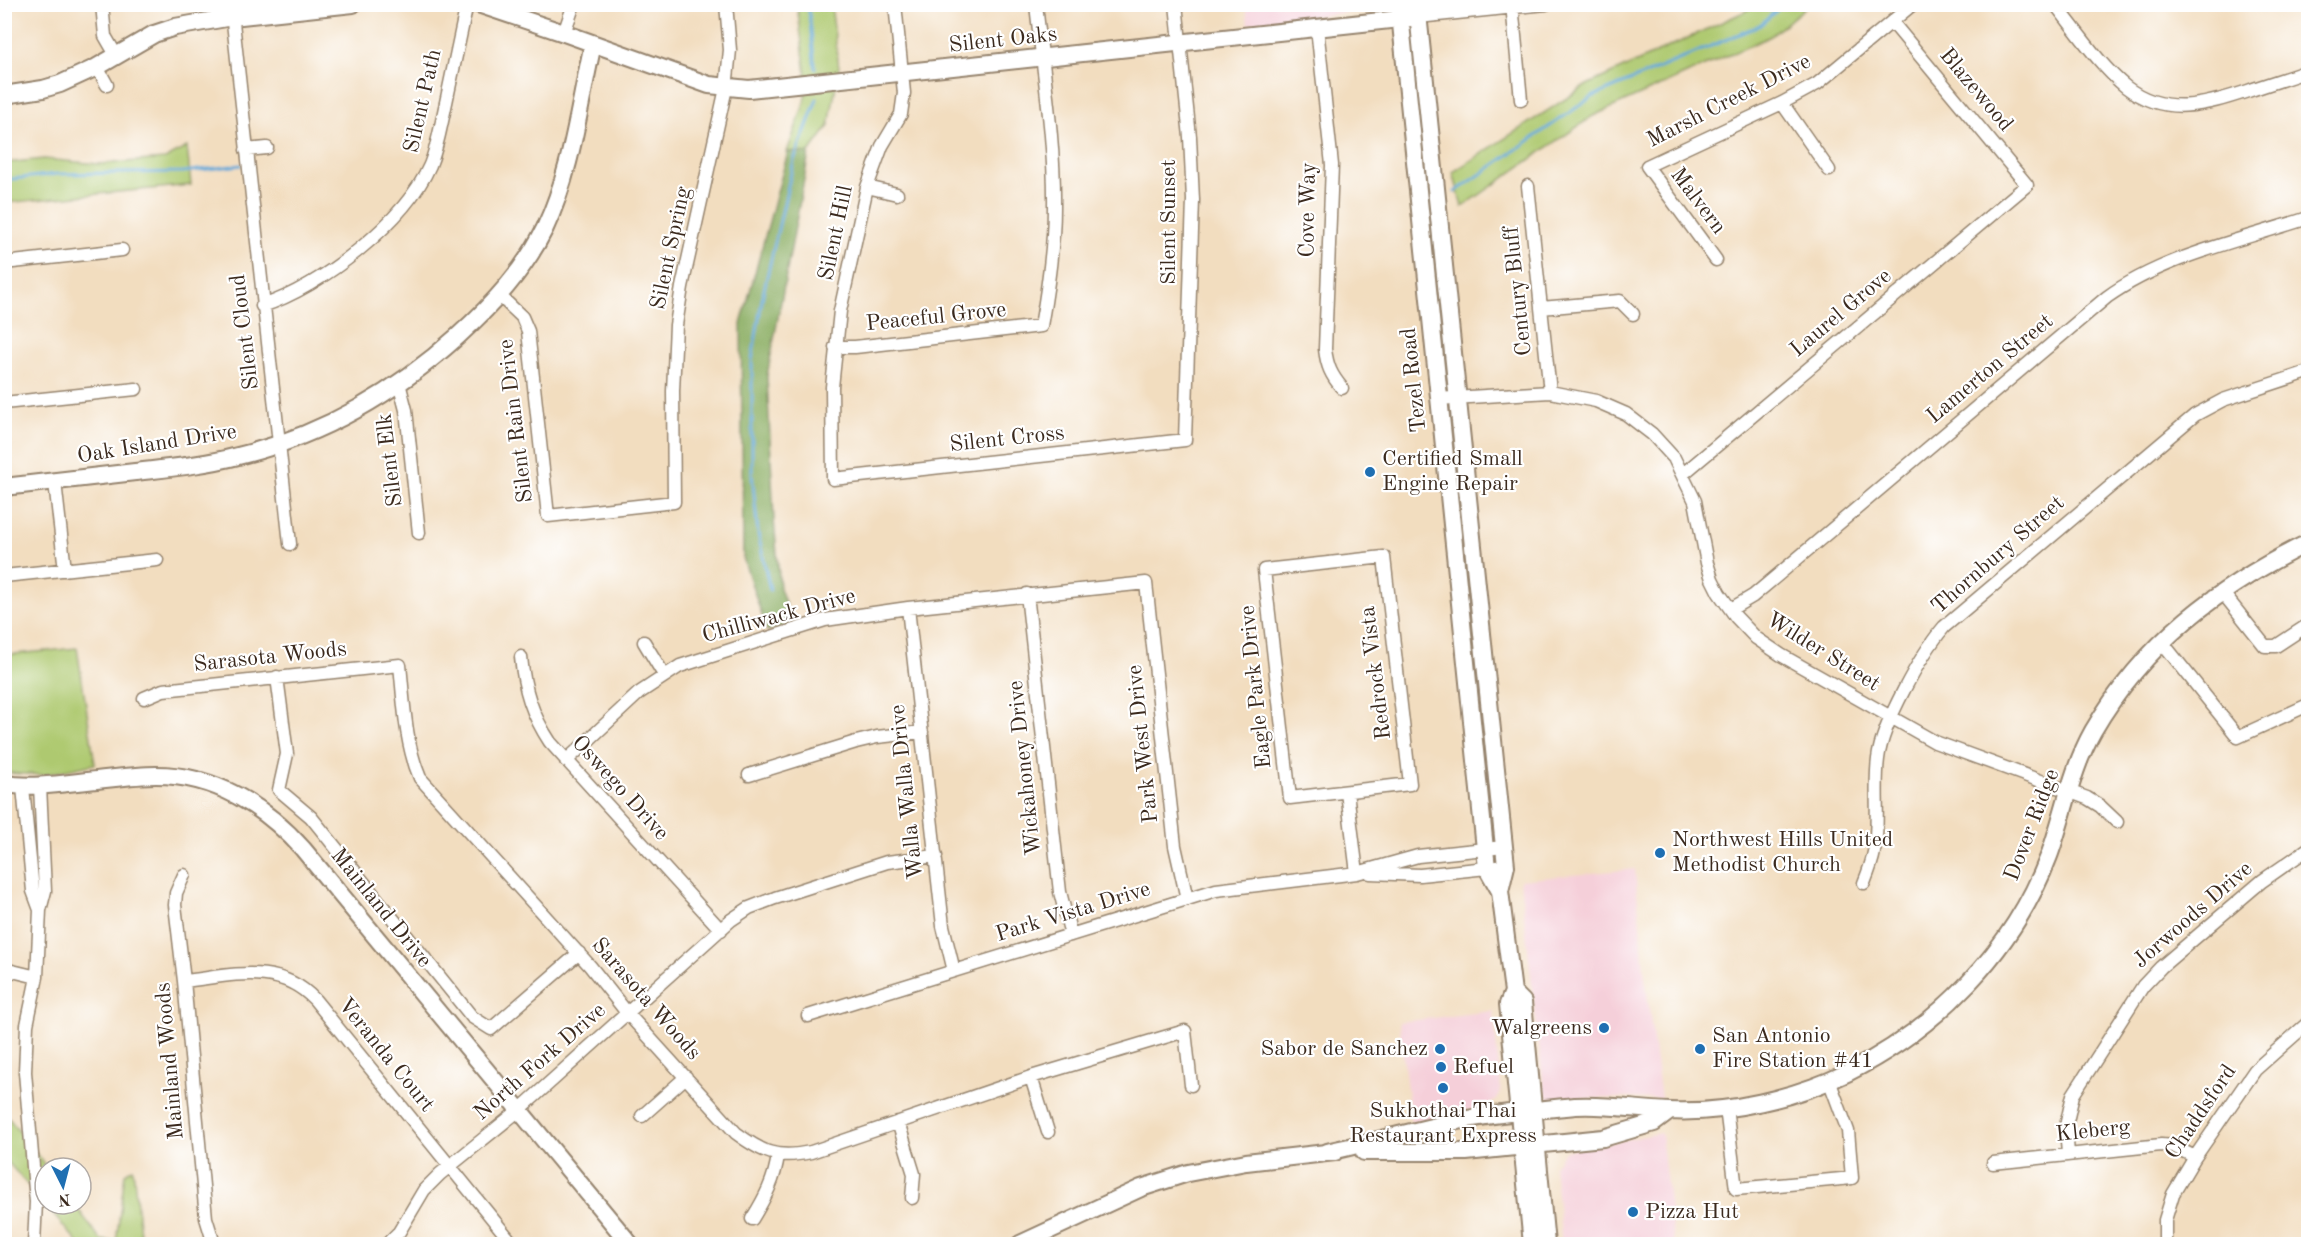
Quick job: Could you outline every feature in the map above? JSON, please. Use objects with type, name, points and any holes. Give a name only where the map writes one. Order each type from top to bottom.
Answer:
[{"type":"main road","points":[[4,95],[60,84],[97,67],[154,34],[231,11],[353,4]]},
{"type":"main road","name":"Silent Oaks","points":[[478,4],[689,79],[726,88],[766,88],[1180,44],[1317,28],[1399,12],[1417,11]]},
{"type":"main road","name":"Tezel Road","points":[[1417,11],[1506,866],[1500,891],[1513,992],[1508,1004],[1528,1112],[1546,1245]]},
{"type":"main road","name":"Tezel Road","points":[[1399,12],[1487,868],[1500,891]]},
{"type":"main road","name":"Oak Island Drive","points":[[4,487],[215,461],[279,443],[338,420],[435,357],[500,296],[530,256],[545,228],[566,168],[593,44]]},
{"type":"main road","name":"Dover Ridge","points":[[1528,1112],[1599,1104],[1670,1111],[1726,1108],[1764,1102],[1810,1089],[1830,1080],[1881,1054],[1929,1021],[1977,974],[2004,938],[2032,892],[2049,856],[2085,748],[2094,729],[2121,690],[2162,642],[2195,611],[2265,564],[2308,543]]},
{"type":"main road","name":"Mainland Drive","points":[[4,784],[31,786],[140,776],[177,776],[218,786],[267,813],[303,849],[630,1245]]},
{"type":"main road","name":"Dover Ridge","points":[[1531,1146],[1603,1138],[1654,1123],[1670,1111]]},
{"type":"main road","points":[[1020,1245],[1141,1188],[1188,1173],[1246,1162],[1327,1152],[1463,1120],[1528,1112]]},
{"type":"main road","points":[[1327,1152],[1466,1152],[1531,1146]]},
{"type":"main road","name":"Tezel Road","points":[[1531,1146],[1532,1245]]},
{"type":"street","points":[[102,4],[105,36],[116,55]]},
{"type":"street","name":"Silent Path","points":[[262,306],[281,300],[310,285],[356,252],[401,210],[425,176],[436,148],[466,4]]},
{"type":"street","points":[[564,33],[574,4]]},
{"type":"street","name":"Silent Spring","points":[[548,516],[674,502],[673,391],[676,325],[682,287],[726,88],[730,50],[726,4]]},
{"type":"street","name":"Silent Hill","points":[[833,479],[832,387],[840,311],[867,187],[882,146],[901,114],[904,93],[895,4]]},
{"type":"street","points":[[1035,4],[1041,59]]},
{"type":"street","name":"Silent Sunset","points":[[1176,4],[1190,137],[1193,200],[1185,440]]},
{"type":"street","name":"Silent Oaks","points":[[1417,11],[1546,4]]},
{"type":"street","name":"Marsh Creek Drive","points":[[1647,166],[1782,103],[1817,84],[1913,4]]},
{"type":"street","points":[[2055,4],[2112,74],[2127,87],[2144,98],[2173,106],[2203,105],[2308,71]]},
{"type":"street","points":[[1512,6],[1521,100]]},
{"type":"street","name":"Silent Cloud","points":[[231,11],[290,544]]},
{"type":"street","name":"Blazewood","points":[[1892,22],[2027,185]]},
{"type":"street","name":"Cove Way","points":[[1317,28],[1332,165],[1325,349],[1332,376],[1342,388]]},
{"type":"street","name":"Peaceful Grove","points":[[835,346],[855,347],[1041,326],[1049,280],[1054,209],[1050,138],[1041,59]]},
{"type":"street","points":[[97,67],[107,85]]},
{"type":"street","points":[[1782,103],[1829,170]]},
{"type":"street","points":[[246,150],[267,147]]},
{"type":"street","name":"Malvern","points":[[1647,166],[1716,260]]},
{"type":"street","name":"Laurel Grove","points":[[1683,474],[2027,185]]},
{"type":"street","name":"Century Bluff","points":[[1528,186],[1550,392]]},
{"type":"street","points":[[867,187],[897,194]]},
{"type":"street","name":"Lamerton Street","points":[[1731,609],[1753,596],[2098,304],[2125,284],[2162,266],[2308,218]]},
{"type":"street","points":[[4,263],[122,250]]},
{"type":"street","name":"Silent Rain Drive","points":[[500,296],[515,309],[528,331],[548,516]]},
{"type":"street","points":[[1541,308],[1620,301],[1633,314]]},
{"type":"street","name":"Thornbury Street","points":[[1864,883],[1872,861],[1876,837],[1878,759],[1882,741],[1891,718],[1923,656],[1944,627],[2195,415],[2223,400],[2308,372]]},
{"type":"street","name":"Silent Elk","points":[[399,382],[406,410],[419,533]]},
{"type":"street","points":[[4,403],[136,389]]},
{"type":"street","name":"Wilder Street","points":[[1438,399],[1550,392],[1596,401],[1626,414],[1664,445],[1683,474],[1695,501],[1712,579],[1719,593],[1745,627],[1768,647],[1935,742],[2069,792],[2100,806],[2117,822]]},
{"type":"street","name":"Silent Cross","points":[[833,479],[1185,440]]},
{"type":"street","points":[[56,482],[65,570]]},
{"type":"street","name":"Eagle Park Drive","points":[[1347,792],[1290,798],[1264,570],[1384,557]]},
{"type":"street","name":"Redrock Vista","points":[[1347,792],[1410,784],[1384,557]]},
{"type":"street","points":[[4,576],[157,560]]},
{"type":"street","name":"Chilliwack Drive","points":[[566,761],[639,693],[664,675],[694,661],[825,620],[1027,594],[1146,583]]},
{"type":"street","name":"Park West Drive","points":[[1146,583],[1175,846],[1187,899]]},
{"type":"street","points":[[2222,592],[2265,646],[2276,646],[2308,625]]},
{"type":"street","name":"Wickahoney Drive","points":[[1027,594],[1060,892],[1071,935]]},
{"type":"street","name":"Walla Walla Drive","points":[[908,608],[944,934],[954,971]]},
{"type":"street","points":[[644,642],[664,675]]},
{"type":"street","points":[[2162,642],[2238,737],[2308,705]]},
{"type":"street","name":"Oswego Drive","points":[[521,657],[525,688],[535,716],[550,742],[721,930]]},
{"type":"street","name":"Sarasota Woods","points":[[144,698],[163,690],[399,665],[409,745],[420,778],[579,953],[628,1014],[736,1133],[753,1146],[778,1155],[811,1152],[1032,1077],[1185,1031],[1191,1085]]},
{"type":"street","points":[[277,677],[287,754],[279,790],[311,817],[472,1017],[491,1029],[579,953]]},
{"type":"street","points":[[749,775],[856,742],[922,732]]},
{"type":"street","points":[[31,786],[33,891],[40,910],[37,977],[27,1025],[25,1072],[36,1202],[34,1245]]},
{"type":"street","points":[[1347,792],[1357,873]]},
{"type":"street","name":"Park Vista Drive","points":[[1357,873],[1418,856],[1504,847]]},
{"type":"street","name":"Jorwoods Drive","points":[[2068,1155],[2066,1126],[2073,1095],[2143,986],[2161,967],[2262,881],[2308,849]]},
{"type":"street","name":"North Fork Drive","points":[[387,1245],[399,1232],[424,1190],[449,1166],[518,1111],[721,930],[749,908],[887,862],[936,856]]},
{"type":"street","name":"Park Vista Drive","points":[[808,1016],[1233,886],[1357,873],[1420,875],[1506,866]]},
{"type":"street","name":"Mainland Woods","points":[[184,875],[176,893],[175,905],[206,1218],[214,1245]]},
{"type":"street","points":[[4,969],[37,977]]},
{"type":"street","name":"Veranda Court","points":[[184,981],[265,974],[299,985],[315,1000],[513,1245]]},
{"type":"street","name":"Chaddsford","points":[[2165,1245],[2165,1220],[2173,1194],[2194,1157],[2255,1070],[2308,1023]]},
{"type":"street","points":[[642,1116],[686,1077]]},
{"type":"street","points":[[1032,1077],[1048,1132]]},
{"type":"street","points":[[1726,1108],[1736,1189],[1852,1178],[1848,1131],[1830,1080]]},
{"type":"street","points":[[898,1122],[914,1174],[912,1198]]},
{"type":"street","name":"Kleberg","points":[[1993,1163],[2161,1144],[2173,1146],[2194,1157]]},
{"type":"street","points":[[752,1219],[774,1177],[778,1155]]},
{"type":"shaded area","points":[[1246,4],[1386,5],[1384,8],[1248,24]]},
{"type":"shaded area","points":[[1635,869],[1644,970],[1661,1099],[1549,1099],[1544,1090],[1520,880]]},
{"type":"shaded area","points":[[1493,1011],[1501,1090],[1496,1100],[1486,1106],[1411,1123],[1399,1022]]},
{"type":"shaded area","points":[[1661,1133],[1674,1244],[1562,1244],[1554,1166],[1565,1151]]},
{"type":"green space","points":[[797,5],[831,5],[839,68],[829,126],[809,153],[787,152],[805,101],[806,74]]},
{"type":"green space","points":[[1754,5],[1808,5],[1771,36],[1593,116],[1462,207],[1453,172],[1587,85],[1748,10]]},
{"type":"green space","points":[[187,147],[191,185],[5,203],[5,163],[44,159],[99,164],[165,159]]},
{"type":"green space","points":[[788,152],[809,153],[767,376],[774,520],[780,588],[792,623],[767,631],[743,558],[741,324]]},
{"type":"green space","points":[[77,648],[95,764],[44,775],[5,773],[5,655]]},
{"type":"green space","points":[[4,1112],[38,1156],[33,1156],[33,1191],[5,1159]]},
{"type":"green space","points":[[133,1168],[141,1244],[79,1244],[55,1216],[83,1216],[101,1240],[116,1242],[125,1173]]},
{"type":"waterway","points":[[808,4],[815,68]]},
{"type":"waterway","points":[[1455,192],[1592,97],[1760,25],[1784,4]]},
{"type":"waterway","points":[[770,590],[758,533],[752,474],[752,360],[763,294],[794,160],[817,99]]},
{"type":"waterway","points":[[4,180],[57,174],[183,172],[241,165]]},
{"type":"place","name":"Certified Small Engine Repair","points":[[1370,472]]},
{"type":"place","name":"Northwest Hills United Methodist Church","points":[[1660,853]]},
{"type":"place","name":"Walgreens","points":[[1604,1028]]},
{"type":"place","name":"Sabor de Sanchez","points":[[1440,1049]]},
{"type":"place","name":"San Antonio Fire Station #41","points":[[1700,1049]]},
{"type":"place","name":"Refuel","points":[[1441,1067]]},
{"type":"place","name":"Sukhothai Thai Restaurant Express","points":[[1443,1088]]},
{"type":"place","name":"Pizza Hut","points":[[1633,1212]]}]
